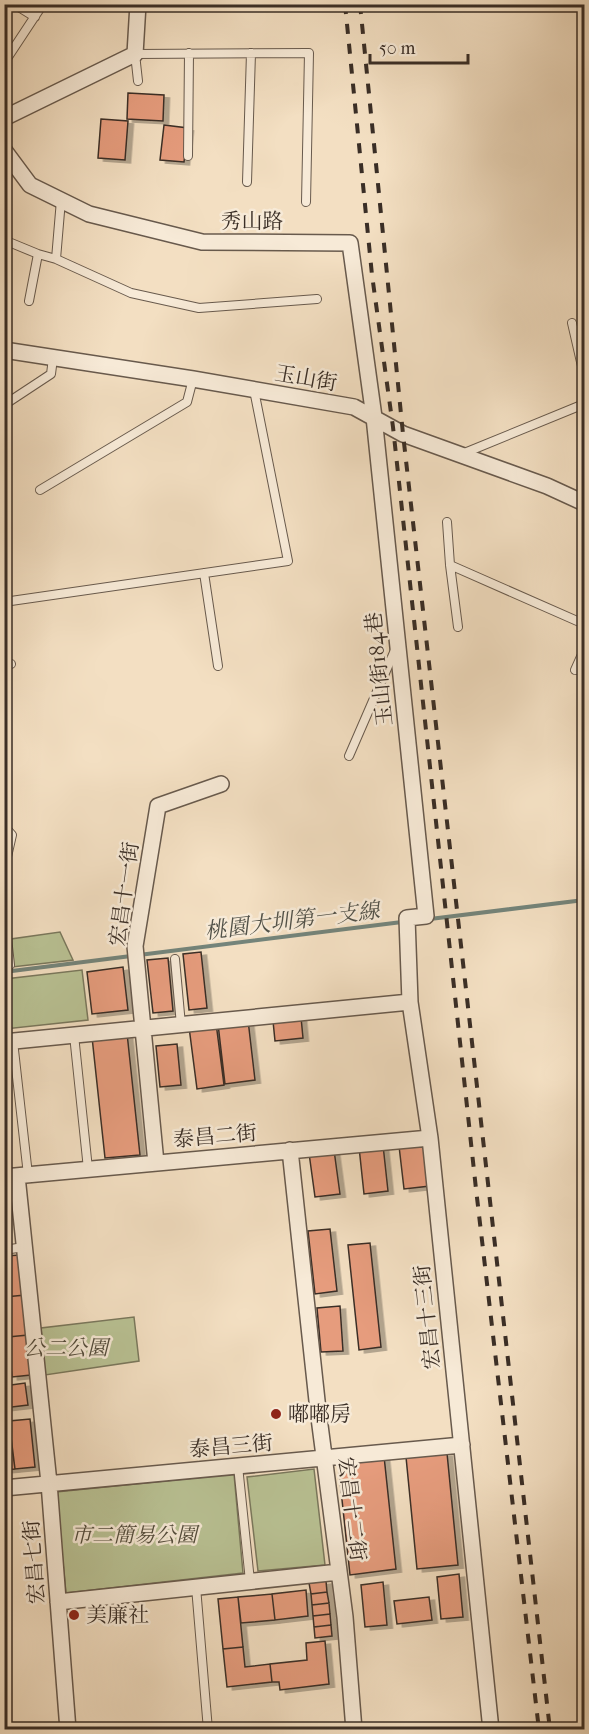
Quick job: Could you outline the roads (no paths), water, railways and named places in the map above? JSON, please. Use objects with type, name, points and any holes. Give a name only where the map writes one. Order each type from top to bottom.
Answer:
[{"type":"street","points":[[4,118],[135,54],[138,4]]},
{"type":"street","name":"秀山路","points":[[4,150],[30,185],[89,214],[202,242],[350,243],[374,417]]},
{"type":"street","name":"玉山街","points":[[4,351],[193,379],[354,407],[403,434],[547,486],[585,503]]},
{"type":"street","name":"玉山街184巷","points":[[374,417],[426,916]]},
{"type":"street","name":"宏昌十一街","points":[[156,1163],[136,955],[158,806],[221,784]]},
{"type":"street","name":"宏昌十三街","points":[[426,916],[408,923],[410,1002],[430,1138],[491,1730]]},
{"type":"street","points":[[9,1042],[410,1002]]},
{"type":"street","name":"泰昌二街","points":[[17,1176],[430,1138]]},
{"type":"street","name":"宏昌十二街","points":[[290,1150],[339,1572],[354,1730]]},
{"type":"street","name":"宏昌七街","points":[[17,1176],[49,1484],[68,1730]]},
{"type":"street","name":"泰昌三街","points":[[4,1488],[462,1445]]},
{"type":"street","points":[[58,1602],[339,1572]]},
{"type":"lane","points":[[14,4],[35,17]]},
{"type":"lane","points":[[4,63],[43,4]]},
{"type":"lane","points":[[160,4],[326,8]]},
{"type":"lane","points":[[188,156],[189,53]]},
{"type":"lane","points":[[248,182],[251,53]]},
{"type":"lane","points":[[138,81],[135,54],[309,53],[306,202]]},
{"type":"lane","points":[[56,259],[61,200]]},
{"type":"lane","points":[[4,240],[56,259],[131,293],[199,308],[317,298]]},
{"type":"lane","points":[[28,301],[38,254]]},
{"type":"lane","points":[[572,323],[585,375]]},
{"type":"lane","points":[[4,405],[51,374],[53,358]]},
{"type":"lane","points":[[40,490],[187,402],[193,379]]},
{"type":"lane","points":[[4,602],[288,561],[254,390]]},
{"type":"lane","points":[[461,455],[585,404]]},
{"type":"lane","points":[[447,522],[458,627]]},
{"type":"lane","points":[[450,565],[585,624]]},
{"type":"lane","points":[[204,573],[218,666]]},
{"type":"lane","points":[[349,756],[398,642]]},
{"type":"lane","points":[[575,670],[585,650]]},
{"type":"lane","points":[[4,826],[12,835],[4,870]]},
{"type":"lane","points":[[4,911],[10,965],[4,965]]},
{"type":"lane","points":[[175,959],[181,1025]]},
{"type":"lane","points":[[74,1035],[88,1169]]},
{"type":"lane","points":[[9,1042],[17,1176]]},
{"type":"lane","points":[[4,1250],[24,1247]]},
{"type":"lane","points":[[238,1466],[250,1581]]},
{"type":"lane","points":[[196,1587],[208,1730]]},
{"type":"waterway","name":"桃園大圳第一支線","points":[[430,919],[584,900]]},
{"type":"waterway","name":"桃園大圳第一支線","points":[[139,955],[402,922]]},
{"type":"waterway","name":"桃園大圳第一支線","points":[[4,972],[131,956]]},
{"type":"railway","points":[[345,4],[372,275],[393,427],[476,1189],[539,1730]]},
{"type":"railway","points":[[360,4],[403,434],[550,1730]]},
{"type":"place","name":"嘟嘟房","points":[[276,1414]]},
{"type":"place","name":"美廉社","points":[[74,1615]]},
{"type":"park label","name":"公二公園","points":[[66,1348]]},
{"type":"park label","name":"市二簡易公園","points":[[134,1535]]}]
